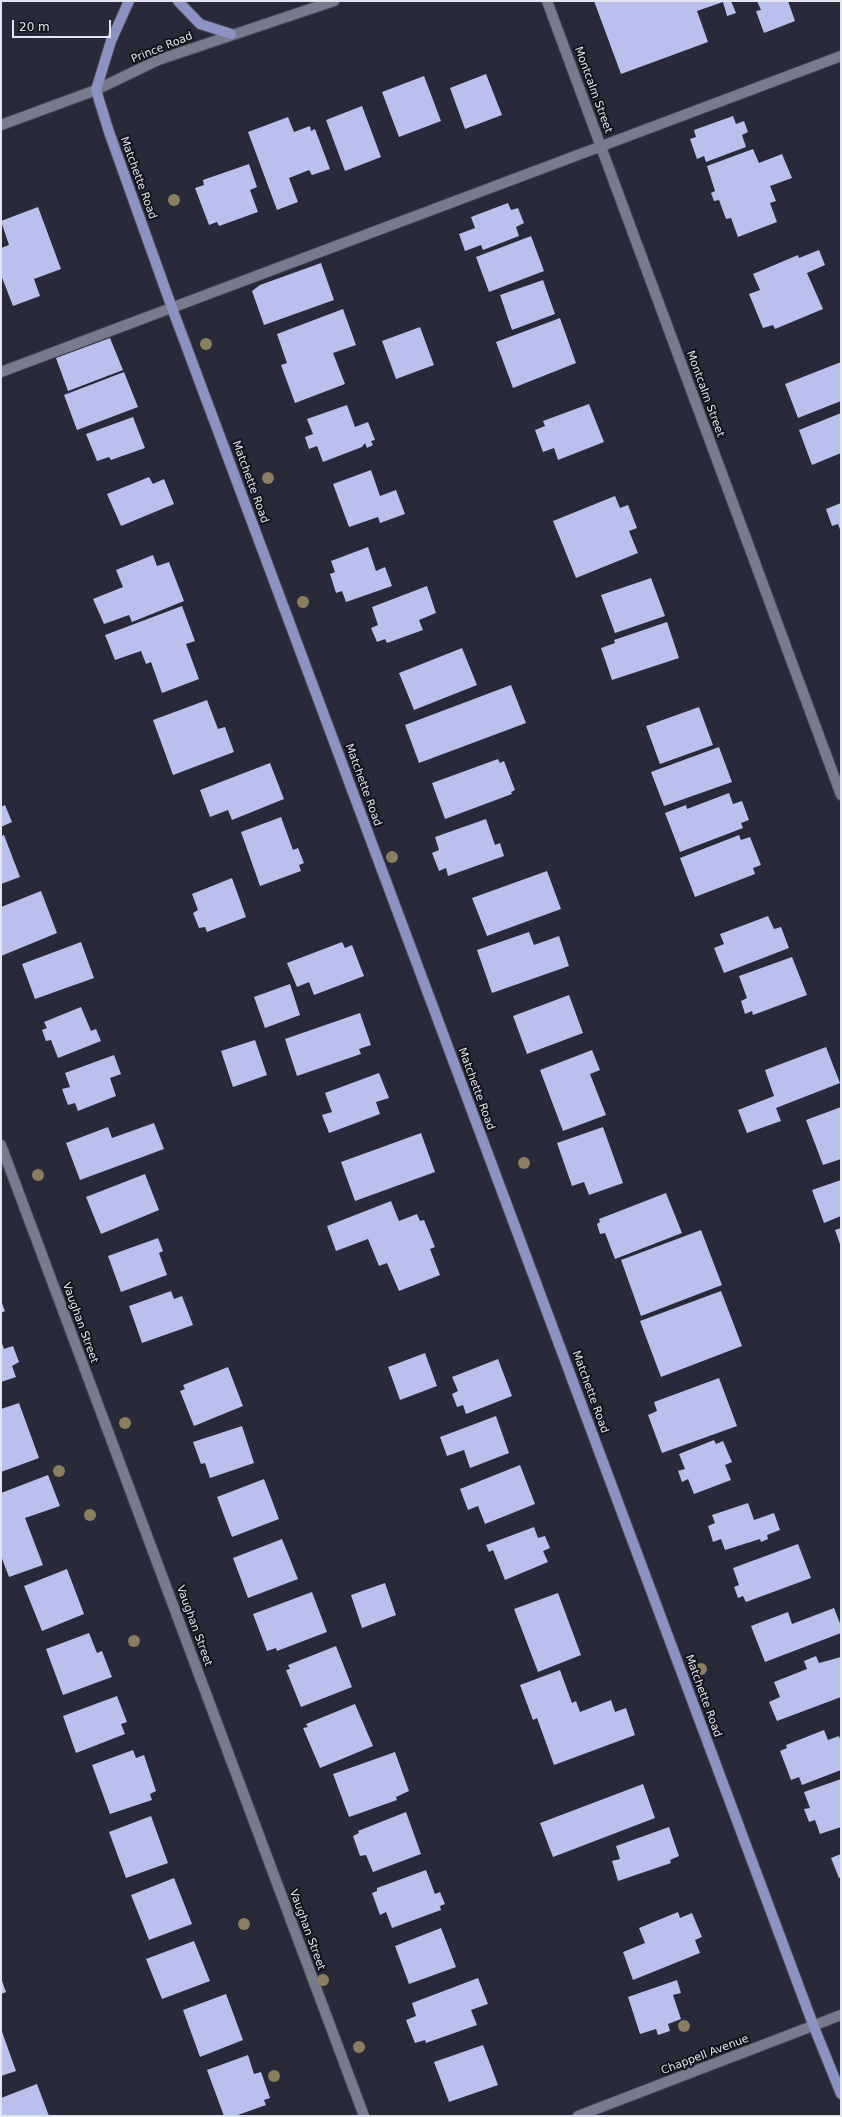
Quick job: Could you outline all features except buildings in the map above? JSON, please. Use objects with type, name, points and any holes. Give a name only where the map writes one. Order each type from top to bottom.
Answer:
[{"type":"main road","points":[[96,90],[111,41],[129,1]]},
{"type":"main road","points":[[178,1],[200,24],[231,34]]},
{"type":"main road","name":"Matchette Road","points":[[96,90],[172,308],[814,2027],[841,2094]]},
{"type":"street","name":"Prince Road","points":[[1,124],[96,90],[158,60],[231,34],[334,1]]},
{"type":"street","name":"Montcalm Street","points":[[547,1],[841,795]]},
{"type":"street","points":[[1,372],[841,56]]},
{"type":"street","name":"Vaughan Street","points":[[1,1145],[364,2116]]},
{"type":"street","name":"Chappell Avenue","points":[[578,2116],[814,2027],[841,2015]]}]
